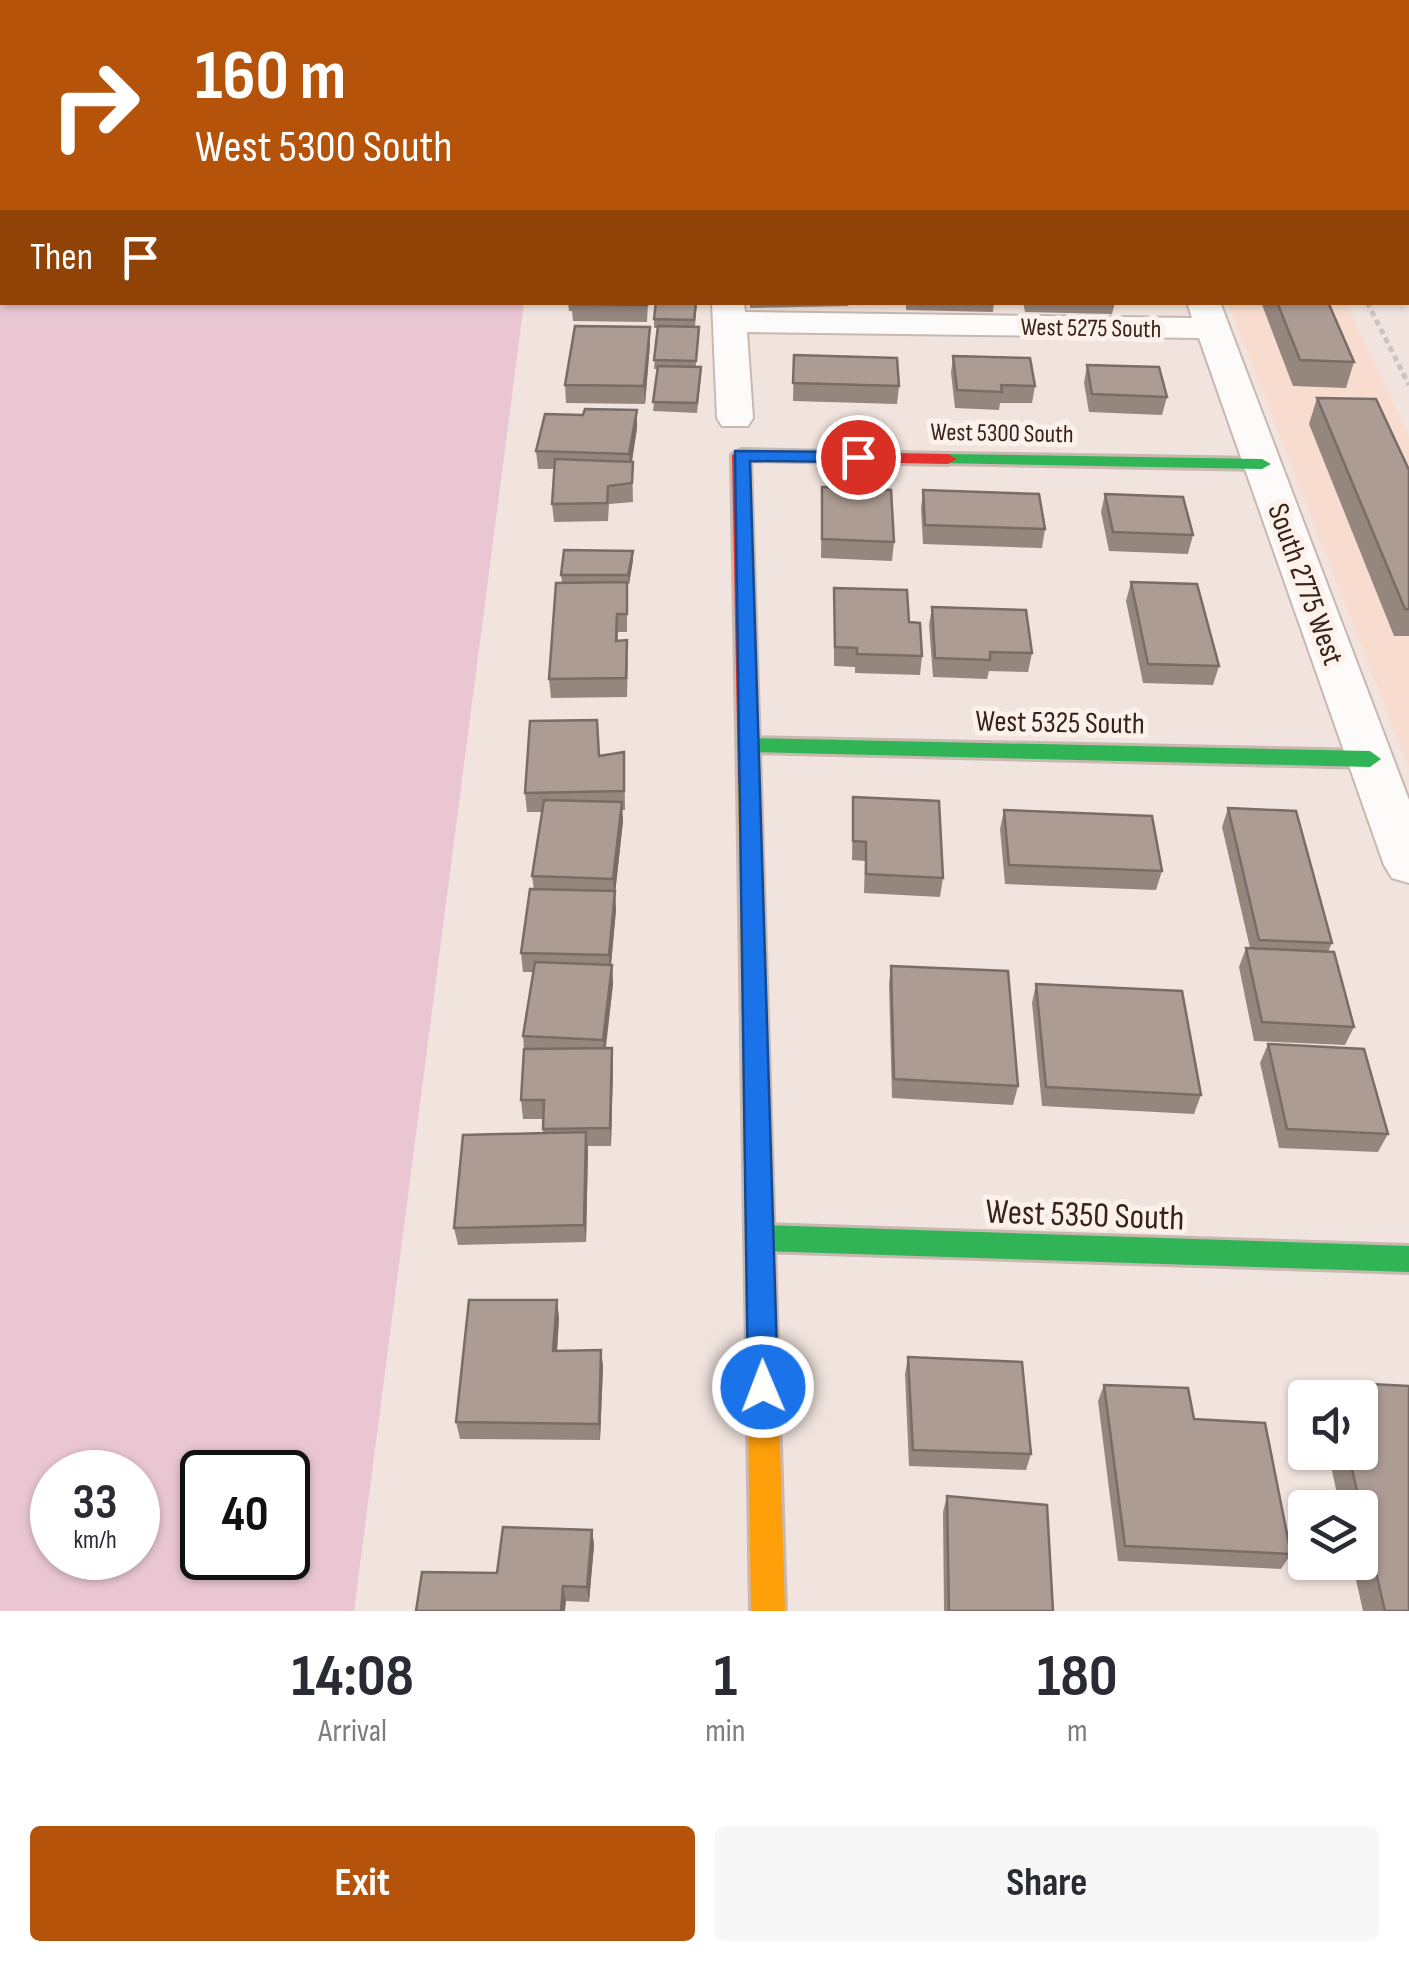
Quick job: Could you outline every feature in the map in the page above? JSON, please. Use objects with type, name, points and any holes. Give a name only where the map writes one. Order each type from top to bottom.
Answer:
[{"type":"street","name":"West 5275 South","points":[[729,312],[1208,315]]},
{"type":"street","points":[[729,312],[735,418]]},
{"type":"street","name":"South 2775 West","points":[[1208,315],[1409,865]]},
{"type":"street","name":"West 5300 South","points":[[748,745],[741,455],[1262,464]]},
{"type":"street","points":[[748,745],[768,1611]]},
{"type":"street","name":"West 5325 South","points":[[748,745],[1370,758]]},
{"type":"street","name":"West 5350 South","points":[[760,1238],[1409,1258]]},
{"type":"path","points":[[1369,305],[1409,385]]},
{"type":"shaded area","points":[[0,305],[524,305],[354,1611],[0,1611]]},
{"type":"shaded area","points":[[1229,305],[1347,305],[1409,436],[1409,769]]},
{"type":"building","points":[[656,305],[696,305],[694,320],[654,319]]},
{"type":"building","points":[[1278,305],[1329,305],[1354,362],[1300,360]]},
{"type":"building","points":[[575,326],[650,327],[644,386],[565,385]]},
{"type":"building","points":[[658,326],[699,327],[696,361],[654,360]]},
{"type":"building","points":[[794,355],[897,358],[899,386],[793,383]]},
{"type":"building","points":[[953,356],[1030,358],[1035,386],[1001,385],[1002,392],[957,390]]},
{"type":"building","points":[[1087,365],[1159,367],[1167,397],[1092,394]]},
{"type":"building","points":[[658,366],[701,367],[697,403],[653,402]]},
{"type":"building","points":[[1317,398],[1376,399],[1409,470],[1409,609],[1405,609]]},
{"type":"building","points":[[585,409],[637,410],[629,454],[536,451],[545,414],[583,415]]},
{"type":"building","points":[[555,459],[633,462],[632,483],[608,486],[607,503],[552,504]]},
{"type":"building","points":[[822,487],[891,490],[894,542],[822,539]]},
{"type":"building","points":[[923,490],[1039,494],[1045,529],[925,525]]},
{"type":"building","points":[[1105,494],[1183,497],[1193,535],[1113,532]]},
{"type":"building","points":[[564,550],[633,551],[628,575],[561,575]]},
{"type":"building","points":[[627,582],[627,614],[617,614],[616,641],[627,640],[626,678],[549,679],[556,583]]},
{"type":"building","points":[[1131,582],[1197,584],[1219,666],[1148,664]]},
{"type":"building","points":[[834,588],[907,590],[909,622],[920,623],[922,656],[857,654],[857,648],[835,647]]},
{"type":"building","points":[[932,607],[1026,610],[1032,653],[990,652],[990,660],[935,658]]},
{"type":"building","points":[[597,720],[599,756],[624,752],[624,791],[525,793],[530,721]]},
{"type":"building","points":[[853,797],[939,801],[943,878],[866,874],[866,842],[853,841]]},
{"type":"building","points":[[544,800],[622,802],[613,879],[532,876]]},
{"type":"building","points":[[1228,808],[1296,811],[1332,943],[1259,940]]},
{"type":"building","points":[[1004,810],[1152,816],[1162,871],[1009,865]]},
{"type":"building","points":[[530,889],[615,891],[609,955],[521,953]]},
{"type":"building","points":[[1246,948],[1334,952],[1354,1027],[1262,1022]]},
{"type":"building","points":[[535,962],[612,965],[603,1040],[523,1036]]},
{"type":"building","points":[[891,966],[1008,971],[1018,1086],[894,1079]]},
{"type":"building","points":[[1036,984],[1182,991],[1201,1095],[1046,1087]]},
{"type":"building","points":[[1268,1044],[1364,1049],[1388,1134],[1287,1129]]},
{"type":"building","points":[[612,1048],[610,1128],[543,1129],[544,1100],[521,1100],[524,1049]]},
{"type":"building","points":[[586,1132],[584,1225],[454,1228],[463,1135]]},
{"type":"building","points":[[469,1300],[557,1300],[553,1351],[601,1350],[599,1424],[456,1422]]},
{"type":"building","points":[[908,1357],[1022,1362],[1031,1454],[913,1450]]},
{"type":"building","points":[[1378,1384],[1409,1386],[1409,1611],[1385,1611],[1378,1580],[1378,1490],[1357,1490],[1352,1470],[1378,1470]]},
{"type":"building","points":[[1104,1385],[1188,1388],[1194,1419],[1265,1423],[1288,1554],[1125,1546]]},
{"type":"building","points":[[947,1496],[1047,1505],[1053,1611],[949,1611]]},
{"type":"building","points":[[503,1527],[592,1530],[587,1587],[563,1586],[561,1611],[416,1611],[422,1572],[497,1573]]},
{"type":"traffic: fast","points":[[948,459],[1262,464]]},
{"type":"traffic: fast","points":[[748,745],[1370,759]]},
{"type":"traffic: fast","points":[[759,1238],[1409,1259]]},
{"type":"traffic: slow","points":[[749,783],[768,1611]]},
{"type":"traffic: jam","points":[[749,783],[741,455],[948,459]]},
{"type":"route","points":[[763,1387],[741,455],[858,457]]}]
